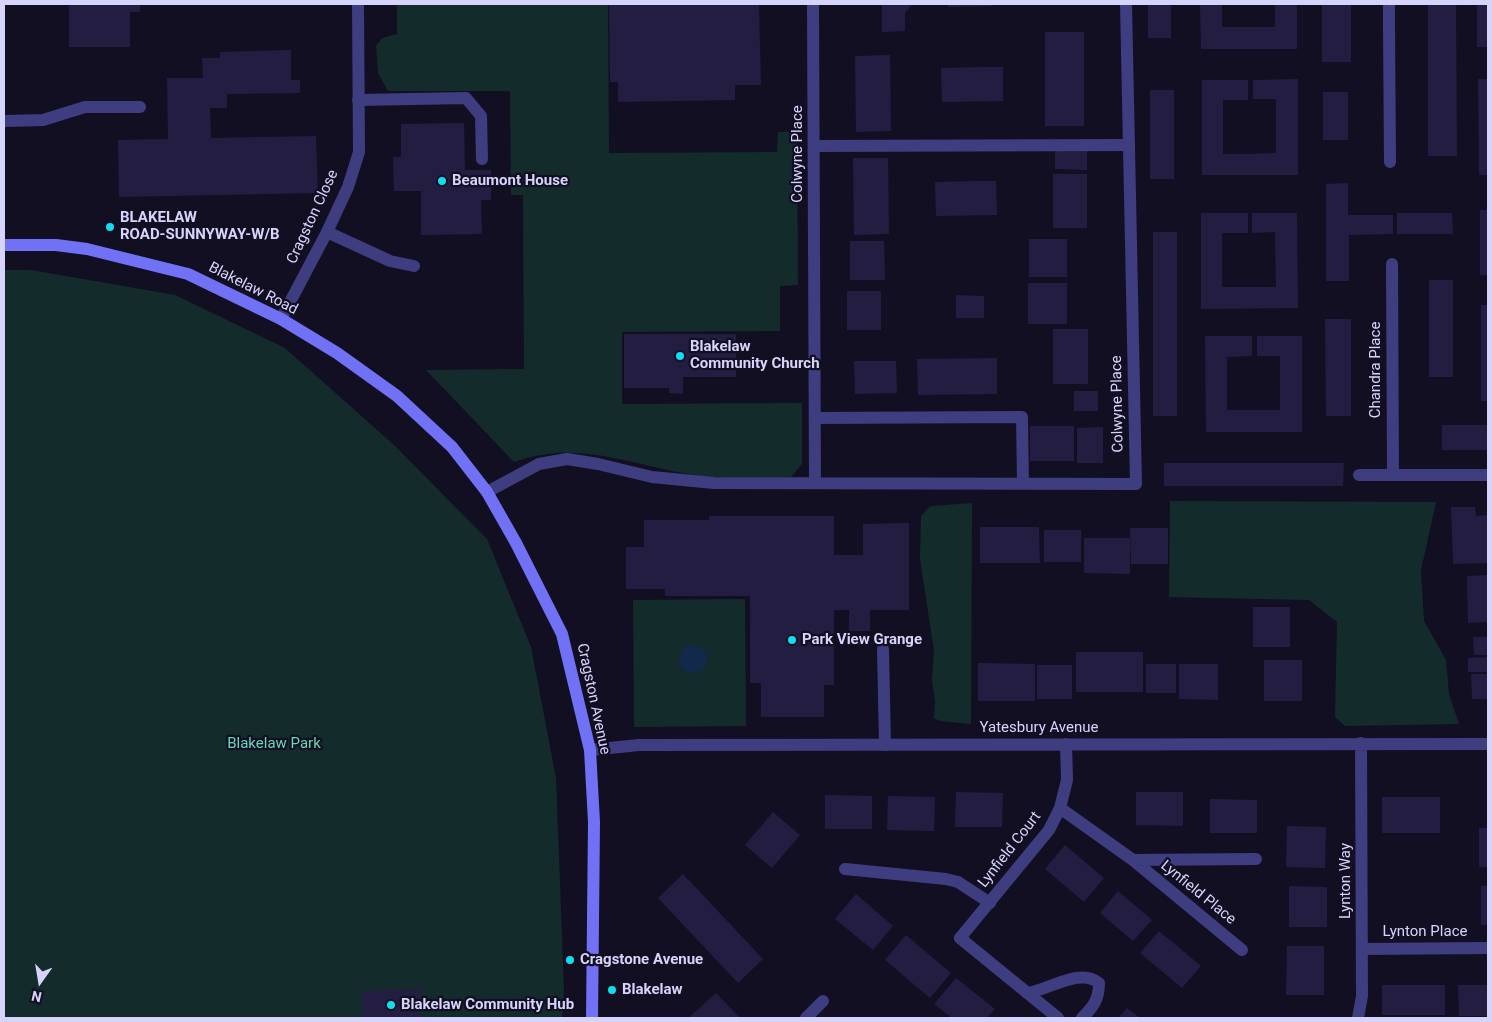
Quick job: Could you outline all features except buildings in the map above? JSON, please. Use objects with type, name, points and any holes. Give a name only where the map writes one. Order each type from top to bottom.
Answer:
[{"type":"street","name":"Cragston Close","points":[[280,319],[327,232],[348,187],[358,152],[358,4]]},
{"type":"street","name":"Colwyne Place","points":[[813,4],[815,483]]},
{"type":"street","name":"Colwyne Place","points":[[487,492],[539,464],[567,459],[598,464],[652,477],[714,483],[1136,484],[1126,4]]},
{"type":"street","points":[[1389,4],[1390,162]]},
{"type":"street","points":[[358,100],[466,98],[481,116],[482,159]]},
{"type":"street","points":[[4,121],[43,120],[85,107],[140,107]]},
{"type":"street","points":[[814,146],[1129,146]]},
{"type":"street","points":[[327,232],[390,262],[414,266]]},
{"type":"street","name":"Blakelaw Road","points":[[4,245],[56,245],[87,249],[188,274],[280,319],[337,353],[397,396],[452,447]]},
{"type":"street","name":"Chandra Place","points":[[1392,264],[1393,475]]},
{"type":"street","points":[[815,418],[1022,417],[1023,483]]},
{"type":"street","name":"Cragston Avenue","points":[[452,447],[487,492],[516,543],[562,634],[590,750],[594,822],[592,1018]]},
{"type":"street","points":[[1359,475],[1488,475]]},
{"type":"street","points":[[883,649],[885,744]]},
{"type":"street","name":"Lynton Way","points":[[1358,1018],[1362,996],[1361,743]]},
{"type":"street","name":"Lynfield Court","points":[[1027,992],[960,938],[1039,845],[1049,830],[1060,808],[1067,780],[1066,744]]},
{"type":"street","name":"Yatesbury Avenue","points":[[590,750],[639,745],[1488,744]]},
{"type":"street","name":"Lynfield Place","points":[[1060,808],[1133,860],[1242,950]]},
{"type":"street","name":"Lynfield Place","points":[[1133,860],[1256,860]]},
{"type":"street","points":[[845,869],[946,879],[958,882],[990,903]]},
{"type":"street","name":"Lynton Place","points":[[1362,949],[1488,948]]},
{"type":"street","points":[[1027,992],[1040,991],[1080,977],[1092,977],[1099,983],[1099,994],[1095,1004],[1082,1018]]},
{"type":"street","points":[[1027,992],[1058,1018]]},
{"type":"street","points":[[806,1018],[823,1001]]},
{"type":"green space","points":[[397,4],[608,4],[609,153],[777,152],[778,132],[797,132],[798,285],[780,286],[780,331],[622,332],[622,404],[802,403],[802,464],[791,477],[714,477],[688,474],[590,454],[540,455],[514,462],[426,370],[524,369],[523,195],[511,195],[510,91],[388,91],[378,73],[376,46],[382,38],[397,34]]},
{"type":"green space","name":"Blakelaw Park","points":[[4,270],[31,270],[175,295],[285,348],[395,446],[487,539],[531,647],[556,778],[564,990],[562,1018],[4,1018]]},
{"type":"green space","points":[[1170,501],[1436,502],[1421,570],[1424,621],[1446,660],[1449,694],[1459,724],[1345,726],[1335,717],[1337,622],[1309,600],[1169,597]]},
{"type":"green space","points":[[972,503],[971,724],[940,721],[934,718],[935,702],[932,680],[934,651],[920,559],[921,516],[930,506]]},
{"type":"green space","points":[[745,599],[746,726],[634,727],[633,600]]},
{"type":"water","points":[[693,645],[703,649],[707,659],[703,669],[693,673],[683,669],[679,659],[683,649]]},
{"type":"place","name":"Beaumont House","points":[[442,181]]},
{"type":"place","name":"BLAKELAW ROAD-SUNNYWAY-W/B","points":[[110,227]]},
{"type":"place","name":"Blakelaw Community Church","points":[[680,356]]},
{"type":"place","name":"Park View Grange","points":[[792,640]]},
{"type":"place","name":"Cragstone Avenue","points":[[570,960]]},
{"type":"place","name":"Blakelaw","points":[[612,990]]},
{"type":"place","name":"Blakelaw Community Hub","points":[[391,1005]]}]
